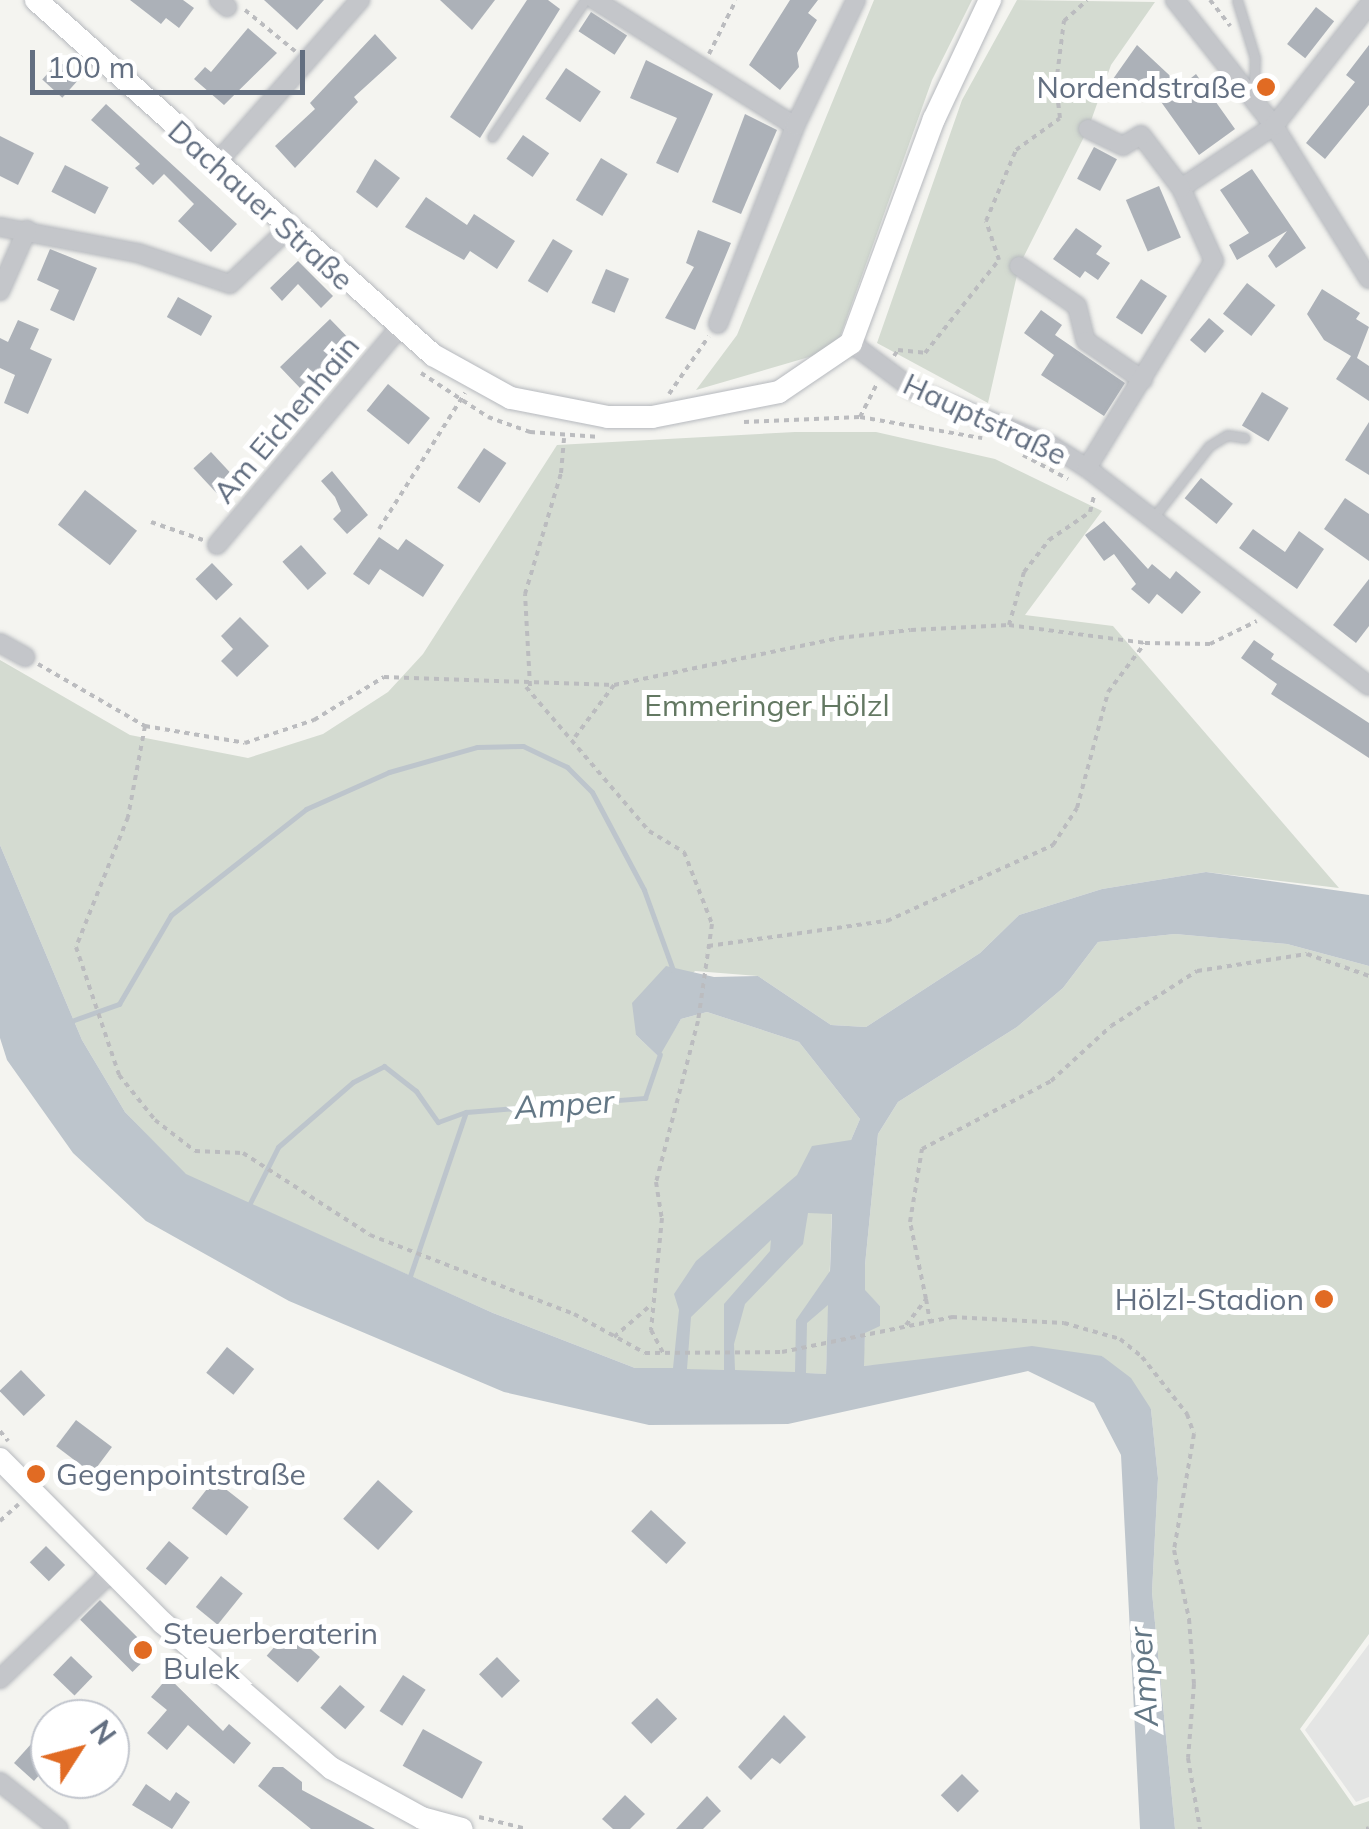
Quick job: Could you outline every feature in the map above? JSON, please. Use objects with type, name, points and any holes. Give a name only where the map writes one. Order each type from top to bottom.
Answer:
[{"type":"street","name":"Dachauer Straße","points":[[36,0],[398,328]]},
{"type":"street","points":[[215,165],[360,0]]},
{"type":"street","points":[[595,0],[795,126]]},
{"type":"street","points":[[718,324],[795,126],[856,0]]},
{"type":"street","points":[[398,328],[466,391],[560,413],[652,417],[779,392],[850,342],[934,119],[990,0]]},
{"type":"street","points":[[1175,0],[1274,126],[1369,279]]},
{"type":"street","points":[[1180,188],[1274,126],[1369,5]]},
{"type":"street","points":[[1087,468],[1214,262],[1180,188],[1142,135],[1124,146],[1088,128]]},
{"type":"street","points":[[0,227],[138,252],[230,284],[288,229]]},
{"type":"street","points":[[0,291],[27,230]]},
{"type":"street","points":[[1019,266],[1077,306],[1086,341],[1143,380]]},
{"type":"street","name":"Am Eichenhain","points":[[217,545],[398,328]]},
{"type":"street","name":"Hauptstraße","points":[[850,342],[884,370],[1087,468],[1369,686]]},
{"type":"street","points":[[0,644],[26,657]]},
{"type":"street","points":[[5,1452],[30,1494],[110,1573],[331,1768],[419,1824],[460,1823]]},
{"type":"street","points":[[0,1679],[110,1573]]},
{"type":"street","points":[[0,1782],[59,1829]]},
{"type":"lane","points":[[492,137],[585,0]]},
{"type":"lane","points":[[1237,0],[1255,58],[1254,84],[1246,91]]},
{"type":"lane","points":[[1152,518],[1209,446],[1227,435],[1244,438]]},
{"type":"path","points":[[701,70],[736,0]]},
{"type":"path","points":[[860,418],[898,350],[925,352],[999,260],[986,221],[1016,150],[1060,118],[1056,84],[1064,21],[1087,0]]},
{"type":"path","points":[[223,3],[248,11],[306,61]]},
{"type":"path","points":[[652,417],[718,324]]},
{"type":"path","points":[[412,364],[466,391],[530,432],[564,438],[604,437]]},
{"type":"path","points":[[379,528],[466,391]]},
{"type":"path","points":[[726,424],[860,418],[950,428],[987,440]]},
{"type":"path","points":[[564,438],[561,473],[525,594],[528,686],[649,831],[684,852],[708,906],[708,965],[698,1022],[656,1182],[662,1218],[651,1330],[664,1354]]},
{"type":"path","points":[[1020,454],[1095,493],[1110,505]]},
{"type":"path","points":[[1009,625],[1024,572],[1049,540],[1090,512],[1095,493]]},
{"type":"path","points":[[151,522],[217,545]]},
{"type":"path","points":[[1248,612],[1270,610]]},
{"type":"path","points":[[26,657],[145,726],[244,743],[314,720],[384,678],[528,686],[614,685],[839,638],[1009,625],[1145,643],[1210,644],[1248,628],[1270,610]]},
{"type":"path","points":[[708,946],[887,921],[1052,845],[1077,808],[1108,692],[1145,643]]},
{"type":"path","points":[[575,738],[614,685]]},
{"type":"path","points":[[145,726],[128,816],[76,947],[119,1075],[155,1120],[195,1151],[243,1154],[261,1162],[370,1235],[574,1314],[645,1353],[718,1354],[790,1349],[820,1341],[867,1338],[930,1322],[1064,1323],[1120,1339],[1187,1414],[1194,1434],[1189,1482],[1177,1509],[1174,1550],[1189,1620],[1194,1684],[1188,1758],[1200,1829]]},
{"type":"path","points":[[930,1322],[910,1222],[922,1149],[1051,1081],[1111,1026],[1197,971],[1307,954],[1369,976]]},
{"type":"path","points":[[906,1325],[926,1299]]},
{"type":"path","points":[[614,1337],[652,1304]]},
{"type":"path","points":[[0,1430],[5,1452]]},
{"type":"path","points":[[0,1521],[30,1494]]},
{"type":"path","points":[[460,1823],[528,1829]]},
{"type":"shaded area","points":[[1369,1644],[1369,1797],[1356,1802],[1305,1730]]},
{"type":"green space","points":[[874,0],[972,0],[932,80],[840,337],[816,355],[696,390],[737,335]]},
{"type":"green space","points":[[1017,0],[1155,2],[1111,65],[1088,129],[1019,266],[988,403],[877,343],[962,100]]},
{"type":"green space","name":"Emmeringer Hölzl","points":[[795,432],[876,432],[995,459],[1102,511],[1025,615],[1113,626],[1339,888],[1206,872],[1102,889],[1019,915],[980,953],[866,1027],[831,1025],[758,976],[695,971],[636,1035],[658,1056],[681,1019],[707,1012],[799,1042],[860,1119],[833,1182],[826,1374],[635,1368],[493,1313],[186,1175],[125,1112],[82,1040],[0,845],[0,660],[130,735],[248,758],[323,734],[388,692],[423,654],[557,445]]},
{"type":"green space","points":[[1175,934],[1287,944],[1369,966],[1369,1634],[1300,1729],[1354,1806],[1369,1801],[1369,1829],[1175,1829],[1152,1592],[1158,1478],[1151,1409],[1102,1356],[863,1366],[865,1333],[880,1306],[865,1291],[878,1134],[898,1102],[1017,1027],[1063,988],[1098,942]]},
{"type":"water","points":[[0,845],[82,1040],[125,1112],[186,1174],[493,1313],[635,1368],[673,1368],[679,1310],[674,1294],[696,1261],[797,1175],[812,1146],[851,1140],[860,1119],[799,1042],[707,1012],[681,1019],[659,1057],[636,1035],[632,1003],[666,966],[714,977],[758,976],[831,1025],[866,1027],[980,953],[1019,915],[1102,889],[1206,872],[1369,895],[1369,966],[1287,944],[1175,934],[1098,942],[1063,988],[1017,1027],[898,1102],[878,1134],[865,1290],[880,1306],[880,1326],[865,1333],[864,1366],[1032,1346],[1102,1356],[1131,1378],[1151,1409],[1158,1478],[1152,1592],[1175,1829],[1140,1829],[1121,1455],[1094,1403],[1028,1371],[788,1424],[649,1425],[504,1392],[289,1301],[146,1221],[73,1153],[7,1060],[0,1038]],"holes":[[[808,1213],[832,1214],[830,1271],[796,1320],[795,1372],[735,1370],[734,1344],[745,1304],[803,1244]],[[771,1240],[770,1251],[724,1304],[724,1370],[687,1369],[691,1317]],[[828,1305],[826,1374],[806,1373],[807,1323]]]},
{"type":"building","points":[[130,0],[183,0],[194,8],[179,28],[166,18],[161,24]]},
{"type":"building","points":[[264,0],[324,0],[297,30]]},
{"type":"building","points":[[440,0],[495,0],[472,30]]},
{"type":"building","points":[[527,0],[548,0],[560,9],[480,138],[450,117]]},
{"type":"building","points":[[790,0],[818,0],[808,13],[817,20],[797,53],[799,67],[780,90],[749,65]]},
{"type":"building","points":[[1316,7],[1334,21],[1305,58],[1287,44]]},
{"type":"building","points":[[591,12],[627,35],[615,55],[578,31]]},
{"type":"building","points":[[248,28],[277,53],[224,105],[194,79],[205,67],[211,72]]},
{"type":"building","points":[[375,34],[397,58],[354,97],[358,102],[295,168],[275,146],[315,109],[310,103]]},
{"type":"building","points":[[1137,45],[1181,86],[1196,74],[1235,129],[1199,155],[1149,85],[1140,98],[1113,79]]},
{"type":"building","points":[[1369,45],[1369,105],[1325,159],[1306,143],[1355,82],[1346,75]]},
{"type":"building","points":[[646,60],[713,94],[678,173],[656,163],[677,118],[630,98]]},
{"type":"building","points":[[59,61],[79,79],[62,98],[42,80]]},
{"type":"building","points":[[566,68],[601,91],[580,122],[545,99]]},
{"type":"building","points":[[106,104],[237,224],[211,252],[178,221],[194,204],[164,174],[153,185],[135,168],[140,164],[91,120]]},
{"type":"building","points":[[745,114],[777,130],[741,214],[712,202]]},
{"type":"building","points":[[523,135],[549,153],[533,177],[506,159]]},
{"type":"building","points":[[0,136],[34,153],[18,185],[0,176]]},
{"type":"building","points":[[1094,147],[1117,159],[1100,191],[1077,179]]},
{"type":"building","points":[[601,158],[628,174],[602,216],[576,200]]},
{"type":"building","points":[[375,159],[400,178],[377,208],[356,192]]},
{"type":"building","points":[[65,165],[109,187],[95,214],[51,192]]},
{"type":"building","points":[[1252,169],[1306,248],[1276,268],[1268,256],[1287,231],[1237,260],[1229,245],[1249,233],[1220,190]]},
{"type":"building","points":[[1159,186],[1181,238],[1148,252],[1126,200]]},
{"type":"building","points":[[426,197],[467,225],[474,214],[515,241],[497,269],[470,251],[464,260],[405,227]]},
{"type":"building","points":[[1076,228],[1102,246],[1096,254],[1110,263],[1098,280],[1085,271],[1080,278],[1053,259]]},
{"type":"building","points":[[698,230],[731,243],[695,330],[665,318],[694,267],[686,263]]},
{"type":"building","points":[[553,239],[573,251],[547,293],[528,281]]},
{"type":"building","points":[[50,249],[97,268],[74,321],[50,310],[59,290],[37,280]]},
{"type":"building","points":[[298,261],[333,296],[321,308],[298,284],[282,301],[270,288]]},
{"type":"building","points":[[606,269],[629,279],[615,313],[592,303]]},
{"type":"building","points":[[1141,279],[1167,296],[1142,334],[1116,318]]},
{"type":"building","points":[[1247,283],[1275,305],[1251,336],[1223,314]]},
{"type":"building","points":[[1322,289],[1360,313],[1356,319],[1369,327],[1357,358],[1369,366],[1369,401],[1336,379],[1351,356],[1324,340],[1307,314]]},
{"type":"building","points":[[178,297],[212,316],[201,336],[167,317]]},
{"type":"building","points":[[1041,310],[1062,325],[1055,335],[1125,383],[1104,416],[1041,375],[1054,355],[1024,333]]},
{"type":"building","points":[[1209,318],[1224,331],[1205,353],[1190,340]]},
{"type":"building","points":[[330,319],[359,349],[318,389],[309,379],[300,388],[280,367]]},
{"type":"building","points":[[18,320],[39,329],[30,349],[52,359],[28,414],[4,403],[15,375],[0,368],[0,338],[8,342]]},
{"type":"building","points":[[388,384],[430,418],[409,444],[367,410]]},
{"type":"building","points":[[1262,392],[1289,408],[1268,441],[1242,425]]},
{"type":"building","points":[[1369,422],[1369,475],[1345,460]]},
{"type":"building","points":[[484,448],[506,463],[480,503],[457,488]]},
{"type":"building","points":[[211,452],[239,482],[221,498],[193,468]]},
{"type":"building","points":[[332,471],[368,515],[347,534],[333,519],[341,511],[321,481]]},
{"type":"building","points":[[1201,478],[1233,504],[1217,524],[1185,498]]},
{"type":"building","points":[[85,490],[137,531],[110,565],[58,525]]},
{"type":"building","points":[[1345,498],[1369,514],[1369,561],[1324,529]]},
{"type":"building","points":[[1104,521],[1148,569],[1152,564],[1170,579],[1176,571],[1201,592],[1182,614],[1157,594],[1149,604],[1131,589],[1136,584],[1114,554],[1104,561],[1085,535]]},
{"type":"building","points":[[1253,529],[1285,552],[1299,531],[1324,549],[1297,589],[1239,548]]},
{"type":"building","points":[[379,537],[398,550],[406,539],[444,565],[423,597],[380,569],[369,585],[353,574]]},
{"type":"building","points":[[301,545],[326,573],[308,590],[282,562]]},
{"type":"building","points":[[212,563],[233,585],[216,601],[195,579]]},
{"type":"building","points":[[1369,579],[1369,626],[1356,643],[1333,625]]},
{"type":"building","points":[[240,617],[269,646],[237,677],[221,661],[233,649],[221,636]]},
{"type":"building","points":[[1254,640],[1274,654],[1271,659],[1369,723],[1369,758],[1271,694],[1277,684],[1241,658]]},
{"type":"building","points":[[227,1347],[254,1369],[233,1395],[206,1373]]},
{"type":"building","points":[[21,1370],[45,1395],[24,1416],[0,1391]]},
{"type":"building","points":[[76,1420],[112,1447],[92,1473],[56,1446]]},
{"type":"building","points":[[214,1480],[249,1507],[227,1535],[192,1508]]},
{"type":"building","points":[[378,1480],[413,1511],[378,1550],[343,1519]]},
{"type":"building","points":[[651,1510],[686,1543],[666,1564],[631,1531]]},
{"type":"building","points":[[169,1541],[189,1558],[166,1585],[146,1569]]},
{"type":"building","points":[[46,1546],[65,1565],[49,1581],[30,1562]]},
{"type":"building","points":[[221,1576],[243,1594],[218,1625],[196,1607]]},
{"type":"building","points":[[100,1600],[152,1652],[133,1672],[80,1620]]},
{"type":"building","points":[[289,1630],[320,1657],[298,1683],[267,1656]]},
{"type":"building","points":[[71,1656],[93,1677],[75,1696],[53,1675]]},
{"type":"building","points":[[497,1657],[520,1681],[502,1698],[479,1674]]},
{"type":"building","points":[[403,1675],[426,1690],[402,1726],[380,1711]]},
{"type":"building","points":[[168,1677],[223,1731],[229,1724],[251,1743],[234,1764],[188,1725],[167,1750],[147,1733],[167,1710],[151,1697]]},
{"type":"building","points":[[340,1685],[365,1707],[345,1729],[320,1708]]},
{"type":"building","points":[[657,1698],[677,1719],[651,1744],[631,1723]]},
{"type":"building","points":[[784,1715],[806,1737],[780,1764],[772,1758],[751,1780],[738,1767]]},
{"type":"building","points":[[423,1729],[482,1762],[462,1799],[403,1766]]},
{"type":"building","points":[[30,1745],[30,1777],[14,1763]]},
{"type":"building","points":[[273,1767],[283,1767],[302,1782],[302,1790],[375,1829],[311,1829],[258,1786]]},
{"type":"building","points":[[962,1774],[979,1791],[958,1812],[941,1795]]},
{"type":"building","points":[[146,1784],[170,1801],[176,1792],[190,1802],[172,1829],[132,1805]]},
{"type":"building","points":[[625,1795],[645,1814],[630,1829],[613,1829],[602,1819]]},
{"type":"building","points":[[707,1796],[721,1811],[703,1829],[676,1829]]},
{"type":"waterway","points":[[74,1020],[119,1004],[171,915],[306,809],[389,772],[477,747],[523,746],[567,767],[592,792],[644,890],[673,970]]},
{"type":"waterway","points":[[247,1209],[278,1147],[353,1082],[384,1066],[416,1091],[438,1122],[466,1112],[645,1098],[660,1054]]},
{"type":"waterway","name":"Amper","points":[[409,1279],[466,1112]]},
{"type":"place","name":"Nordendstraße","points":[[1266,87]]},
{"type":"place","name":"Hölzl-Stadion","points":[[1324,1299]]},
{"type":"place","name":"Gegenpointstraße","points":[[36,1474]]},
{"type":"place","name":"Steuerberaterin Bulek","points":[[143,1650]]}]
